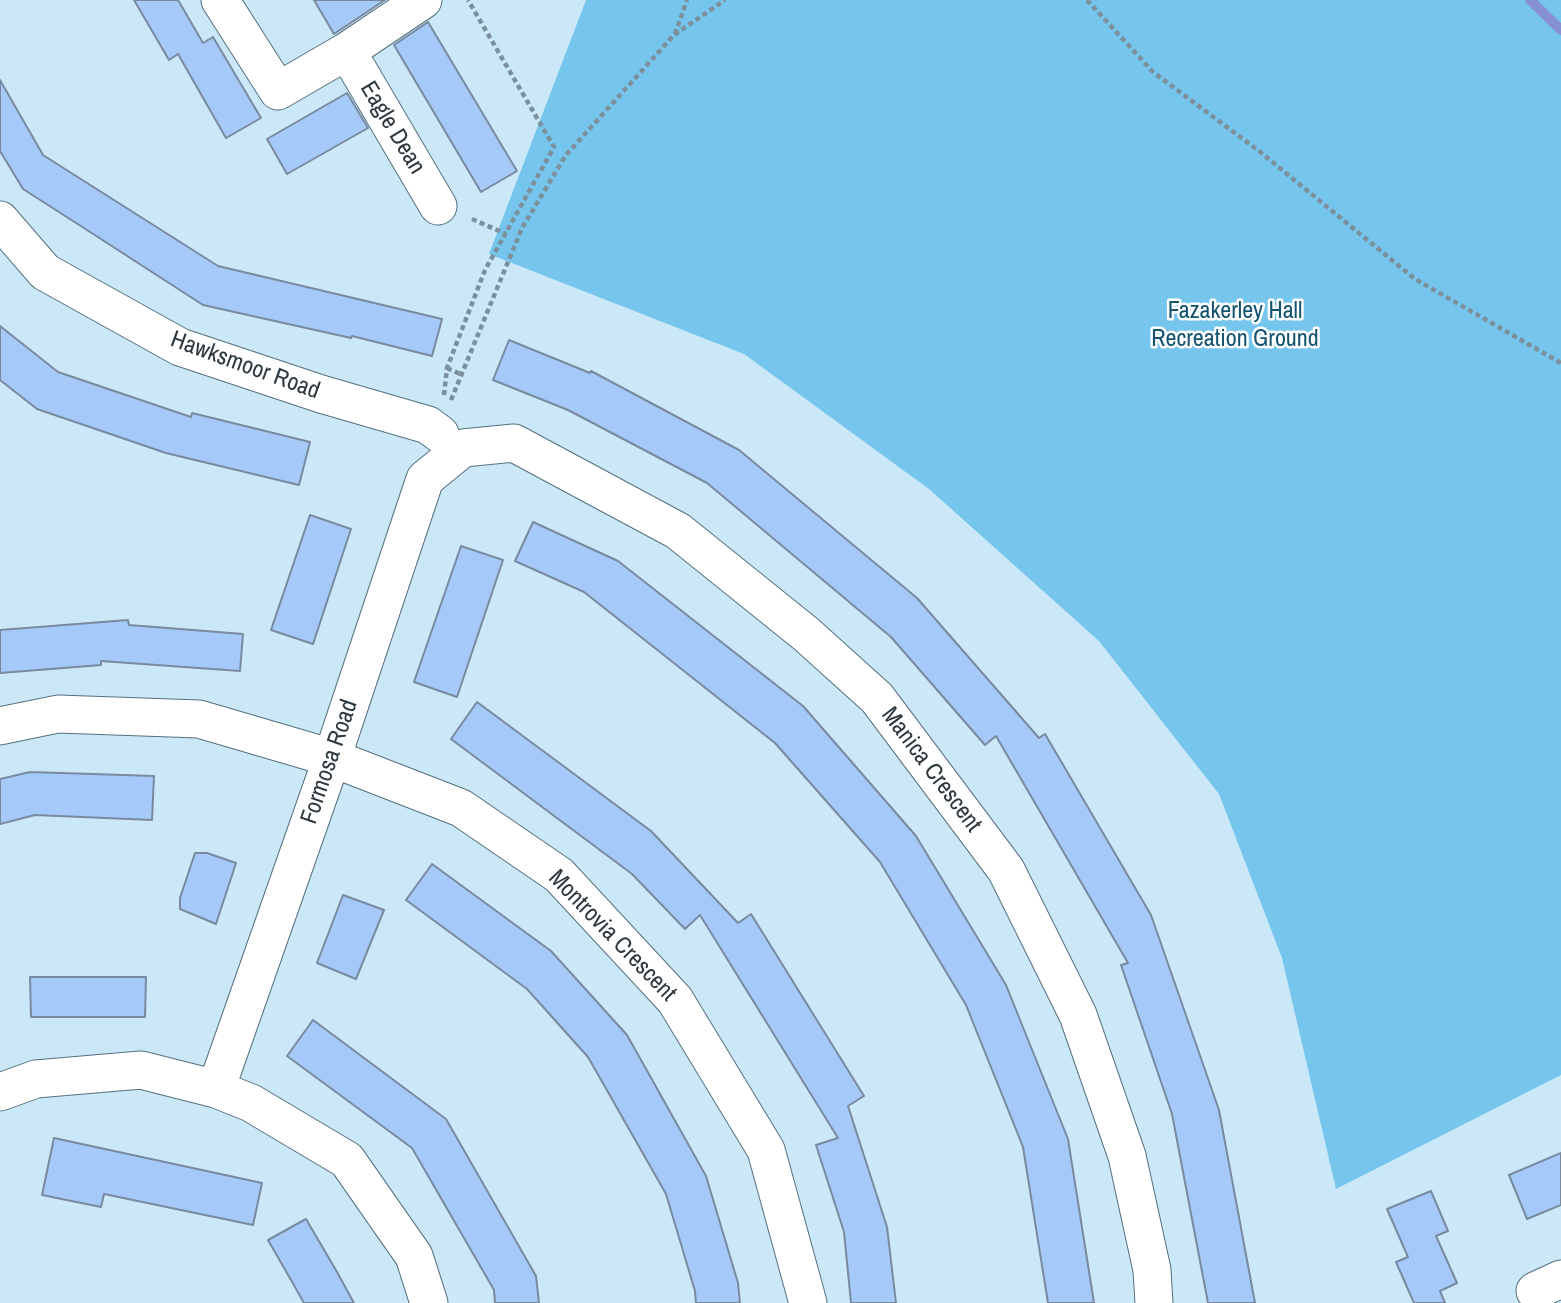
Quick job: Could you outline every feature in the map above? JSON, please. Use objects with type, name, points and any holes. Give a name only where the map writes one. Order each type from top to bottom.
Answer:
[{"type":"street","points":[[220,0],[278,91],[347,51],[423,0]]},
{"type":"street","name":"Eagle Dean","points":[[347,51],[438,206]]},
{"type":"street","name":"Hawksmoor Road","points":[[0,220],[45,272],[180,347],[321,394],[428,425],[451,441]]},
{"type":"street","name":"Formosa Road","points":[[216,1089],[332,758],[425,479],[451,441]]},
{"type":"street","name":"Manica Crescent","points":[[451,441],[514,443],[678,531],[806,634],[877,698],[1006,870],[1079,1015],[1126,1156],[1152,1270],[1154,1303]]},
{"type":"street","name":"Montrovia Crescent","points":[[0,726],[58,714],[199,719],[332,758],[461,808],[559,876],[675,1000],[766,1150],[808,1303]]},
{"type":"street","points":[[0,1092],[36,1079],[141,1070],[216,1089],[251,1103],[347,1160],[414,1256],[429,1303]]},
{"type":"path","points":[[451,441],[447,368],[485,271],[554,146],[468,0]]},
{"type":"path","points":[[674,34],[687,0]]},
{"type":"path","points":[[451,441],[460,374],[522,229],[566,155],[674,34],[725,0]]},
{"type":"path","points":[[1087,0],[1153,72],[1259,151],[1415,279],[1561,363]]},
{"type":"path","points":[[447,368],[460,374]]},
{"type":"green space","name":"Fazakerley Hall Recreation Ground","points":[[586,0],[1561,0],[1561,1075],[1336,1189],[1282,958],[1219,794],[1099,641],[929,489],[744,354],[489,254]]},
{"type":"building","points":[[134,0],[178,0],[203,43],[213,37],[261,118],[226,138],[178,54],[169,60]]},
{"type":"building","points":[[314,0],[385,0],[334,34]]},
{"type":"building","points":[[428,22],[517,171],[481,192],[394,45]]},
{"type":"building","points":[[0,80],[43,155],[218,266],[442,319],[432,356],[352,336],[351,338],[203,305],[23,189],[0,151]]},
{"type":"building","points":[[347,93],[368,128],[287,174],[267,139]]},
{"type":"building","points":[[0,326],[58,372],[191,417],[192,413],[310,442],[299,485],[166,453],[37,409],[0,380]]},
{"type":"building","points":[[509,340],[590,373],[591,371],[739,450],[917,598],[1039,738],[1045,734],[1151,915],[1219,1110],[1255,1303],[1208,1303],[1172,1114],[1121,965],[1128,963],[996,736],[985,745],[891,637],[707,483],[568,410],[493,380]]},
{"type":"building","points":[[310,515],[351,529],[313,644],[271,630]]},
{"type":"building","points":[[533,522],[618,561],[803,706],[916,836],[1006,985],[1068,1139],[1094,1303],[1048,1303],[1023,1147],[966,1005],[880,862],[775,743],[584,592],[515,561]]},
{"type":"building","points":[[461,546],[503,560],[457,697],[414,682]]},
{"type":"building","points":[[128,620],[129,625],[243,634],[240,671],[101,661],[101,665],[0,673],[0,630]]},
{"type":"building","points":[[477,702],[651,831],[738,923],[751,914],[864,1096],[848,1106],[887,1227],[896,1303],[851,1303],[844,1232],[816,1145],[838,1138],[700,915],[685,929],[632,874],[451,739]]},
{"type":"building","points":[[30,772],[154,776],[152,820],[35,815],[0,824],[0,779]]},
{"type":"building","points":[[195,853],[207,853],[236,863],[216,924],[180,909],[180,898]]},
{"type":"building","points":[[432,864],[551,951],[627,1035],[706,1176],[738,1283],[740,1303],[696,1303],[695,1291],[666,1194],[588,1057],[527,989],[406,900]]},
{"type":"building","points":[[343,895],[384,910],[356,979],[317,963]]},
{"type":"building","points":[[30,977],[146,977],[145,1017],[31,1017]]},
{"type":"building","points":[[313,1020],[446,1119],[536,1276],[539,1303],[495,1303],[494,1290],[412,1148],[287,1056]]},
{"type":"building","points":[[54,1138],[262,1183],[253,1225],[104,1194],[101,1207],[42,1195]]},
{"type":"building","points":[[1561,1153],[1561,1205],[1527,1219],[1509,1175]]},
{"type":"building","points":[[1431,1191],[1448,1231],[1436,1236],[1457,1283],[1440,1291],[1445,1303],[1414,1303],[1396,1262],[1408,1257],[1387,1209]]},
{"type":"building","points":[[306,1219],[354,1303],[304,1303],[268,1240]]},
{"type":"waterway","points":[[1530,0],[1561,30]]}]
